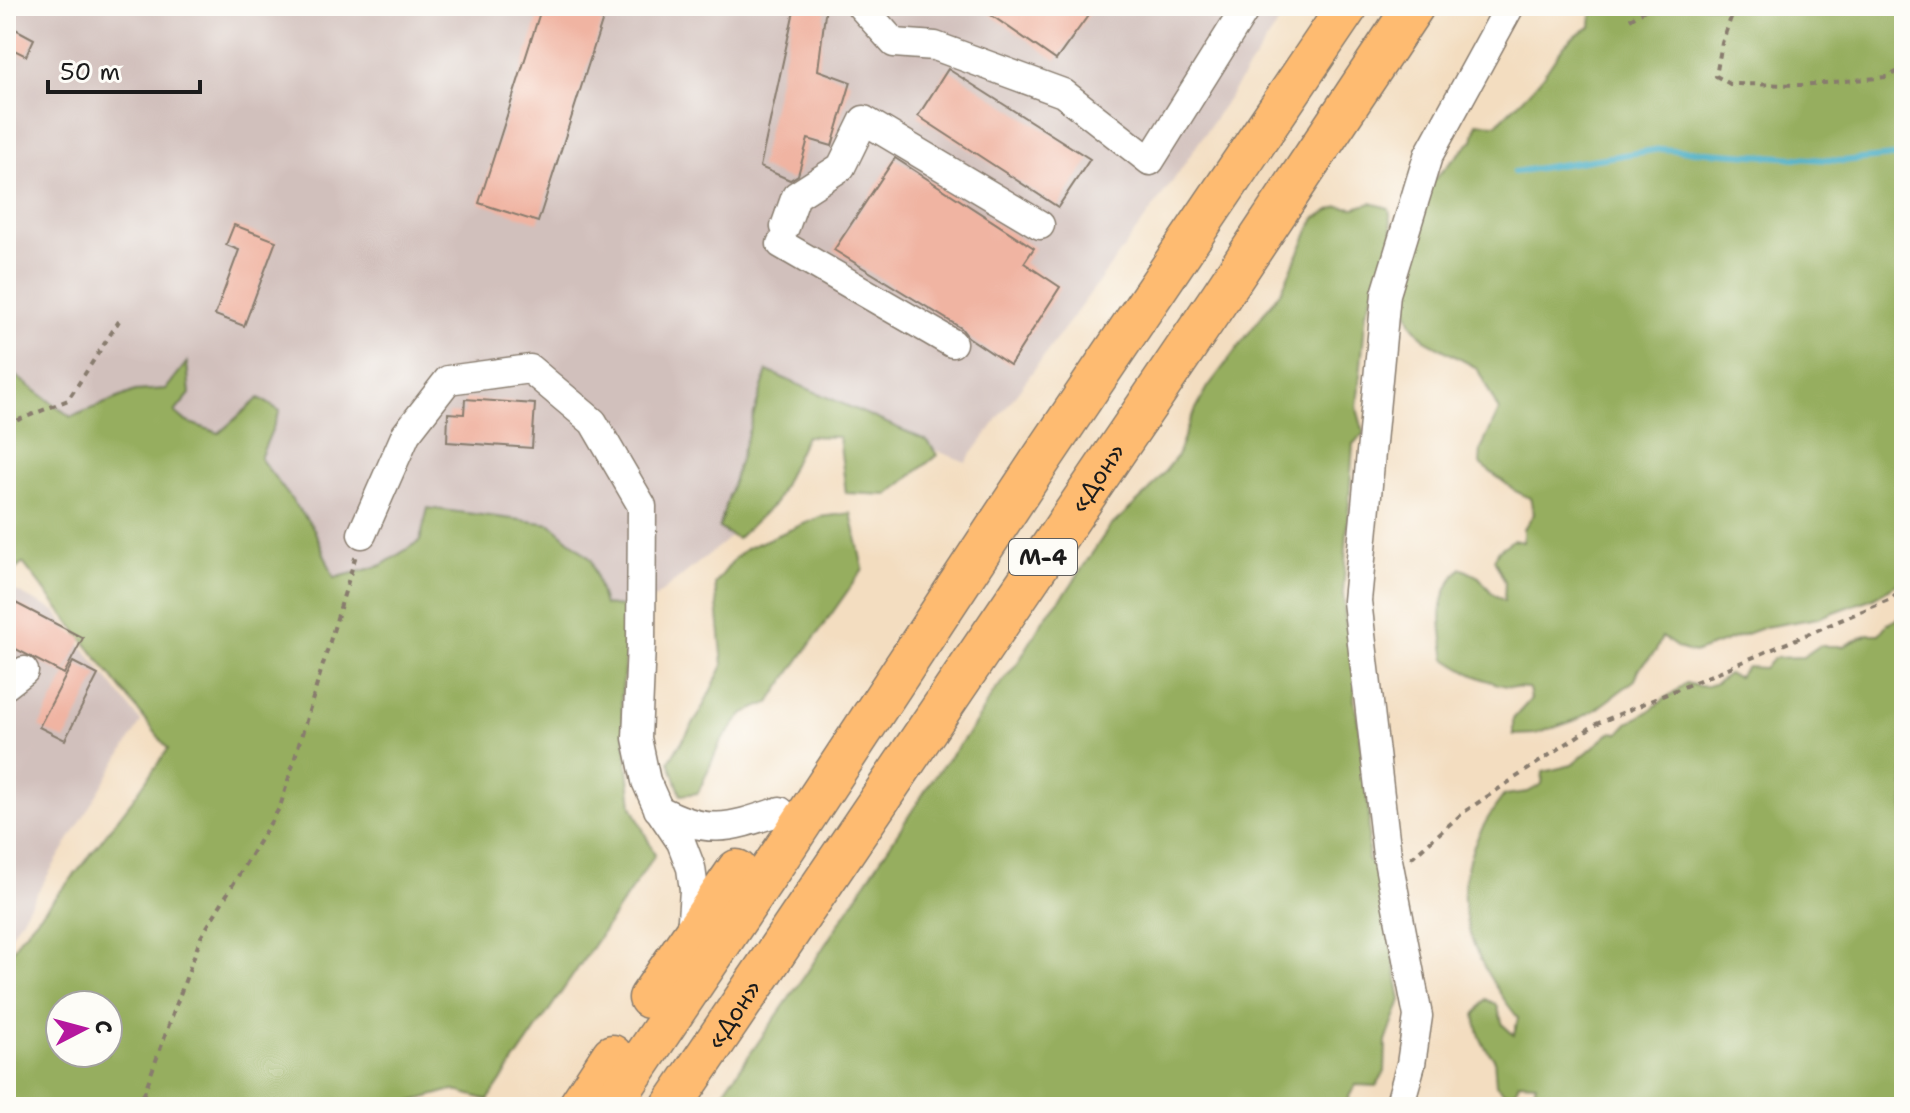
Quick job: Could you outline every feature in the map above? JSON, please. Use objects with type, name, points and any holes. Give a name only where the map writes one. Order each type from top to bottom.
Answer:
[{"type":"highway","name":"М-4","points":[[610,1107],[1249,149],[1348,6]]},
{"type":"highway","name":"«Дон»","points":[[671,1107],[1414,6]]},
{"type":"highway","name":"М-4","points":[[578,1107],[691,934],[848,712],[908,660]]},
{"type":"street","points":[[861,6],[894,43],[935,46],[1063,93],[1150,161],[1247,6]]},
{"type":"street","points":[[1399,1107],[1411,1064],[1418,1016],[1391,875],[1357,601],[1386,294],[1428,156],[1510,6]]},
{"type":"street","points":[[952,343],[783,235],[796,196],[841,167],[864,120],[1040,225]]},
{"type":"street","points":[[362,534],[406,434],[448,380],[530,369],[593,422],[642,506],[637,738],[646,781],[658,808],[681,842],[691,868],[694,890],[691,934]]},
{"type":"street","points":[[658,808],[684,823],[711,827],[741,824],[780,811]]},
{"type":"path","points":[[1630,19],[1651,6]]},
{"type":"path","points":[[1735,6],[1722,43],[1716,76],[1730,84],[1802,85],[1887,77],[1904,68]]},
{"type":"path","points":[[6,425],[68,400],[119,321]]},
{"type":"path","points":[[139,1107],[201,937],[280,807],[362,534]]},
{"type":"path","points":[[1391,875],[1464,812],[1596,724],[1893,598],[1904,585]]},
{"type":"shaded area","points":[[6,6],[1290,6],[1173,181],[966,462],[787,393],[744,526],[616,629],[322,615],[6,500]]},
{"type":"shaded area","points":[[6,586],[55,611],[141,722],[6,944]]},
{"type":"green space","points":[[1592,6],[1904,6],[1904,575],[1899,583],[1873,598],[1818,618],[1765,627],[1694,653],[1678,648],[1662,637],[1656,651],[1639,669],[1635,680],[1595,710],[1536,734],[1513,735],[1513,719],[1531,699],[1529,688],[1485,680],[1446,659],[1442,610],[1447,589],[1461,568],[1479,577],[1492,593],[1504,601],[1505,582],[1494,559],[1499,550],[1513,540],[1523,542],[1523,529],[1534,514],[1530,498],[1480,464],[1481,449],[1499,411],[1477,368],[1425,340],[1412,324],[1404,301],[1404,276],[1416,248],[1417,228],[1431,182],[1473,140],[1477,123],[1497,124],[1537,83],[1567,42],[1591,27]]},
{"type":"green space","points":[[1371,203],[1389,208],[1394,240],[1366,312],[1357,408],[1364,434],[1353,444],[1343,593],[1346,626],[1354,652],[1354,699],[1369,815],[1368,861],[1376,869],[1401,1000],[1386,1042],[1385,1072],[1376,1086],[1356,1085],[1348,1098],[1349,1107],[713,1107],[806,974],[934,777],[1018,663],[1045,617],[1067,591],[1109,528],[1149,491],[1177,456],[1191,418],[1208,387],[1282,289],[1315,218],[1338,206],[1354,208]]},
{"type":"green space","points":[[6,335],[13,374],[71,417],[135,391],[166,389],[187,362],[190,394],[175,412],[187,422],[219,433],[259,398],[280,411],[260,458],[314,529],[334,578],[380,566],[420,541],[428,508],[551,524],[591,559],[604,605],[631,608],[621,699],[632,806],[655,855],[488,1100],[453,1090],[392,1107],[6,1107],[6,960],[20,938],[77,872],[168,749],[23,563],[6,578]]},
{"type":"green space","points":[[767,371],[928,441],[937,455],[888,495],[846,493],[839,437],[806,436],[775,503],[737,539],[719,528]]},
{"type":"green space","points":[[851,513],[863,569],[769,703],[744,713],[720,743],[698,793],[681,795],[669,761],[699,715],[723,665],[715,584],[747,548],[820,517]]},
{"type":"green space","points":[[1904,619],[1904,1107],[1530,1107],[1536,1083],[1519,1082],[1515,1093],[1504,1092],[1496,1085],[1494,1058],[1481,1038],[1475,1015],[1486,999],[1497,1005],[1503,1025],[1514,1035],[1518,1018],[1482,963],[1470,936],[1464,909],[1464,882],[1471,854],[1484,825],[1504,795],[1528,792],[1542,784],[1543,772],[1572,765],[1611,732],[1619,733],[1628,723],[1686,683],[1708,686],[1728,674],[1738,677],[1747,667],[1764,668],[1774,658],[1803,657],[1819,646],[1844,646],[1868,634],[1879,634],[1887,624]]},
{"type":"building","points":[[542,6],[607,6],[538,222],[479,203]]},
{"type":"building","points":[[795,6],[826,6],[818,70],[851,82],[832,146],[808,139],[798,175],[790,180],[760,167]]},
{"type":"building","points":[[978,6],[1095,6],[1056,60]]},
{"type":"building","points":[[6,24],[34,39],[26,56],[6,46]]},
{"type":"building","points":[[948,69],[1090,159],[1058,207],[918,116]]},
{"type":"building","points":[[895,158],[1034,248],[1024,263],[1060,287],[1010,365],[968,337],[961,328],[834,250]]},
{"type":"building","points":[[234,225],[276,241],[244,326],[215,315],[239,250],[226,245]]},
{"type":"building","points":[[465,399],[535,404],[532,448],[447,442],[448,413],[464,414]]},
{"type":"building","points":[[6,598],[83,638],[64,674],[6,644]]},
{"type":"building","points":[[73,662],[98,675],[65,740],[39,727]]},
{"type":"waterway","points":[[1514,172],[1661,149],[1842,161],[1904,155]]}]
